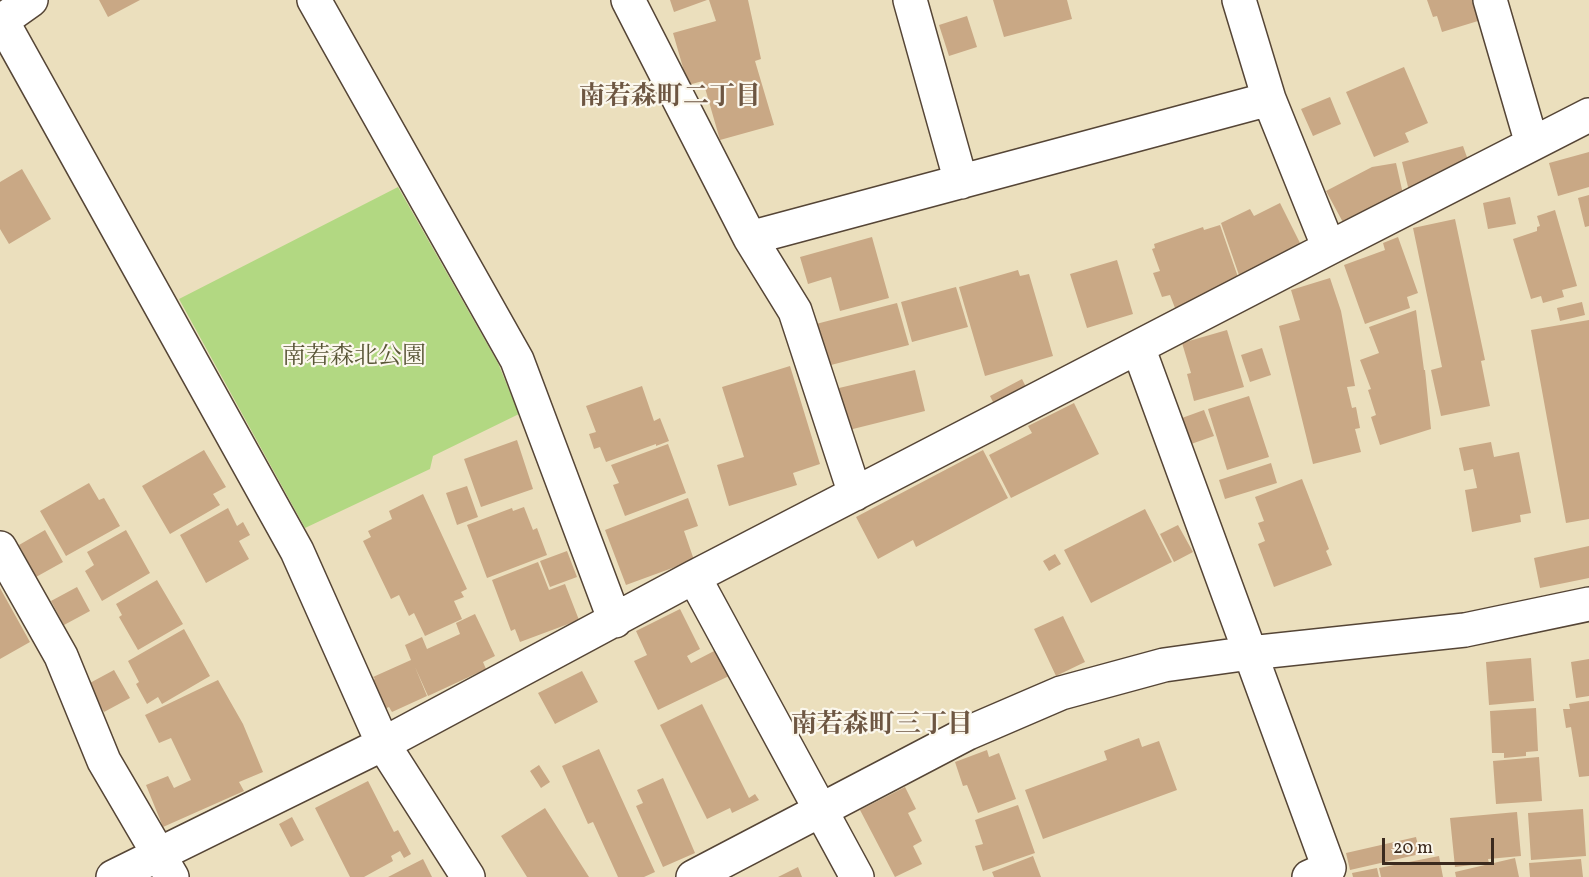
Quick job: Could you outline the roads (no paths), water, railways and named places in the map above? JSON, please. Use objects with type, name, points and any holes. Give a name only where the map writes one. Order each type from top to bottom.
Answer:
[{"type":"street","points":[[31,0],[1,21],[297,551],[382,744],[468,877]]},
{"type":"street","points":[[314,0],[517,360],[615,621]]},
{"type":"street","points":[[628,0],[750,238],[795,311],[855,494]]},
{"type":"street","points":[[910,0],[961,182]]},
{"type":"street","points":[[1239,0],[1269,99],[1329,248]]},
{"type":"street","points":[[1490,0],[1532,144]]},
{"type":"street","points":[[750,238],[1269,99]]},
{"type":"street","points":[[113,877],[165,865],[382,744],[694,577],[1589,115]]},
{"type":"street","points":[[1138,346],[1329,868],[1309,877]]},
{"type":"street","points":[[0,548],[61,656],[104,760],[165,865]]},
{"type":"street","points":[[694,577],[857,877]]},
{"type":"street","points":[[693,877],[968,733],[1061,693],[1164,665],[1250,653],[1465,630],[1589,604]]},
{"type":"district","name":"南若森町二丁目","points":[[670,99]]},
{"type":"district","name":"南若森町三丁目","points":[[882,727]]},
{"type":"park label","name":"南若森北公園","points":[[354,359]]}]
